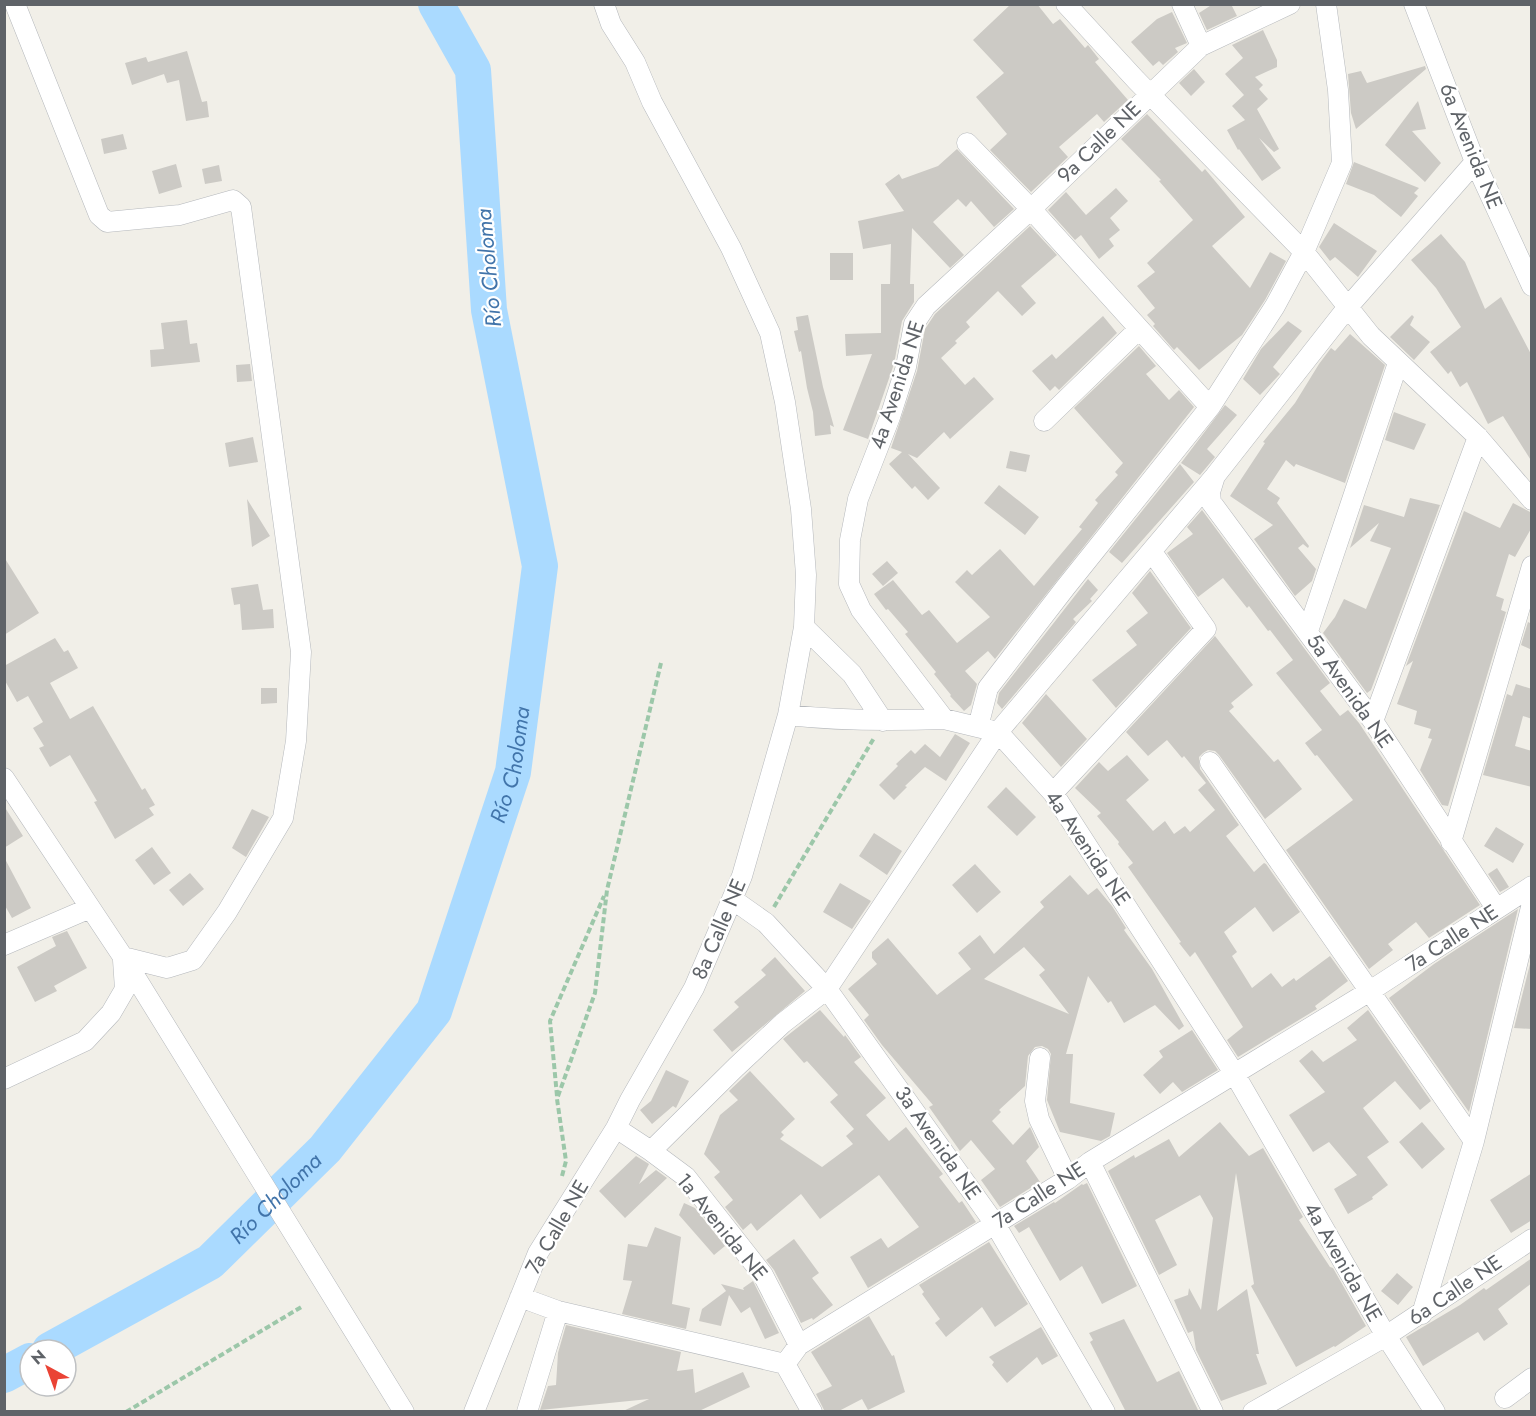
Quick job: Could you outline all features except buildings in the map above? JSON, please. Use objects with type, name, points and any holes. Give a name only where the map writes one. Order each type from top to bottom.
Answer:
[{"type":"street","points":[[15,4],[99,215],[107,222],[180,215],[233,200],[241,207],[301,652],[296,741],[283,818],[227,912],[192,960],[167,968],[123,957]]},
{"type":"street","name":"8a Calle NE","points":[[604,4],[611,24],[635,62],[652,102],[731,248],[770,333],[785,402],[801,509],[806,575],[804,627],[788,715],[742,876],[694,988],[616,1128]]},
{"type":"street","points":[[1066,4],[1304,252],[1371,336],[1478,437],[1532,500]]},
{"type":"street","points":[[1182,4],[1201,46]]},
{"type":"street","name":"9a Calle NE","points":[[926,306],[1201,46],[1290,4]]},
{"type":"street","points":[[978,727],[988,688],[1210,407],[1275,306],[1304,252],[1342,163],[1338,90],[1326,4]]},
{"type":"street","name":"6a Avenida NE","points":[[1419,7],[1475,162],[1532,286]]},
{"type":"street","points":[[967,143],[1031,209],[1210,407]]},
{"type":"street","points":[[651,1151],[783,1023],[827,989],[998,732],[1215,476],[1347,308],[1475,162]]},
{"type":"street","name":"4a Avenida NE","points":[[926,306],[914,324],[906,367],[890,417],[858,500],[850,540],[849,584],[861,610],[944,719]]},
{"type":"street","points":[[1044,421],[1139,329]]},
{"type":"street","points":[[1308,632],[1398,363]]},
{"type":"street","points":[[1372,721],[1478,437]]},
{"type":"street","name":"5a Avenida NE","points":[[1215,476],[1210,492],[1211,502],[1372,721],[1496,908]]},
{"type":"street","points":[[1053,793],[1206,629],[1152,552]]},
{"type":"street","points":[[1451,842],[1532,566]]},
{"type":"street","points":[[804,627],[852,674],[883,722]]},
{"type":"street","points":[[788,715],[883,722],[944,719],[998,732]]},
{"type":"street","name":"4a Avenida NE","points":[[998,732],[1053,793],[1234,1073],[1386,1336],[1435,1412]]},
{"type":"street","points":[[1210,762],[1474,1141]]},
{"type":"street","points":[[4,778],[123,957],[404,1412]]},
{"type":"street","name":"7a Calle NE","points":[[520,1298],[558,1311],[784,1364],[799,1345],[1068,1179],[1090,1162],[1370,991],[1532,886]]},
{"type":"street","name":"3a Avenida NE","points":[[732,899],[765,922],[827,989],[995,1224],[1105,1412]]},
{"type":"street","points":[[1422,1314],[1474,1141],[1532,903]]},
{"type":"street","points":[[7,937],[90,908]]},
{"type":"street","points":[[4,1079],[85,1041],[111,1013],[125,988],[123,957]]},
{"type":"street","points":[[1040,1058],[1035,1101],[1039,1119],[1068,1179]]},
{"type":"street","name":"7a Calle NE","points":[[474,1412],[538,1253],[616,1128]]},
{"type":"street","name":"1a Avenida NE","points":[[616,1128],[686,1177],[763,1275],[799,1345]]},
{"type":"street","points":[[1090,1162],[1213,1412]]},
{"type":"street","name":"6a Calle NE","points":[[1253,1412],[1422,1314],[1532,1239]]},
{"type":"street","points":[[527,1412],[558,1311]]},
{"type":"street","points":[[784,1364],[812,1412]]},
{"type":"street","points":[[1505,1398],[1532,1378]]},
{"type":"path","points":[[557,1099],[595,993],[607,890],[661,663]]},
{"type":"path","points":[[765,922],[883,722]]},
{"type":"path","points":[[561,1181],[566,1161],[557,1099],[550,1022],[607,890]]},
{"type":"path","points":[[126,1412],[303,1305]]},
{"type":"waterway","name":"Río Choloma","points":[[72,1338],[210,1262],[325,1149],[434,1011],[513,772],[540,566],[489,310],[473,70],[436,4]]},
{"type":"waterway","name":"Río Choloma","points":[[4,1375],[18,1367]]}]
